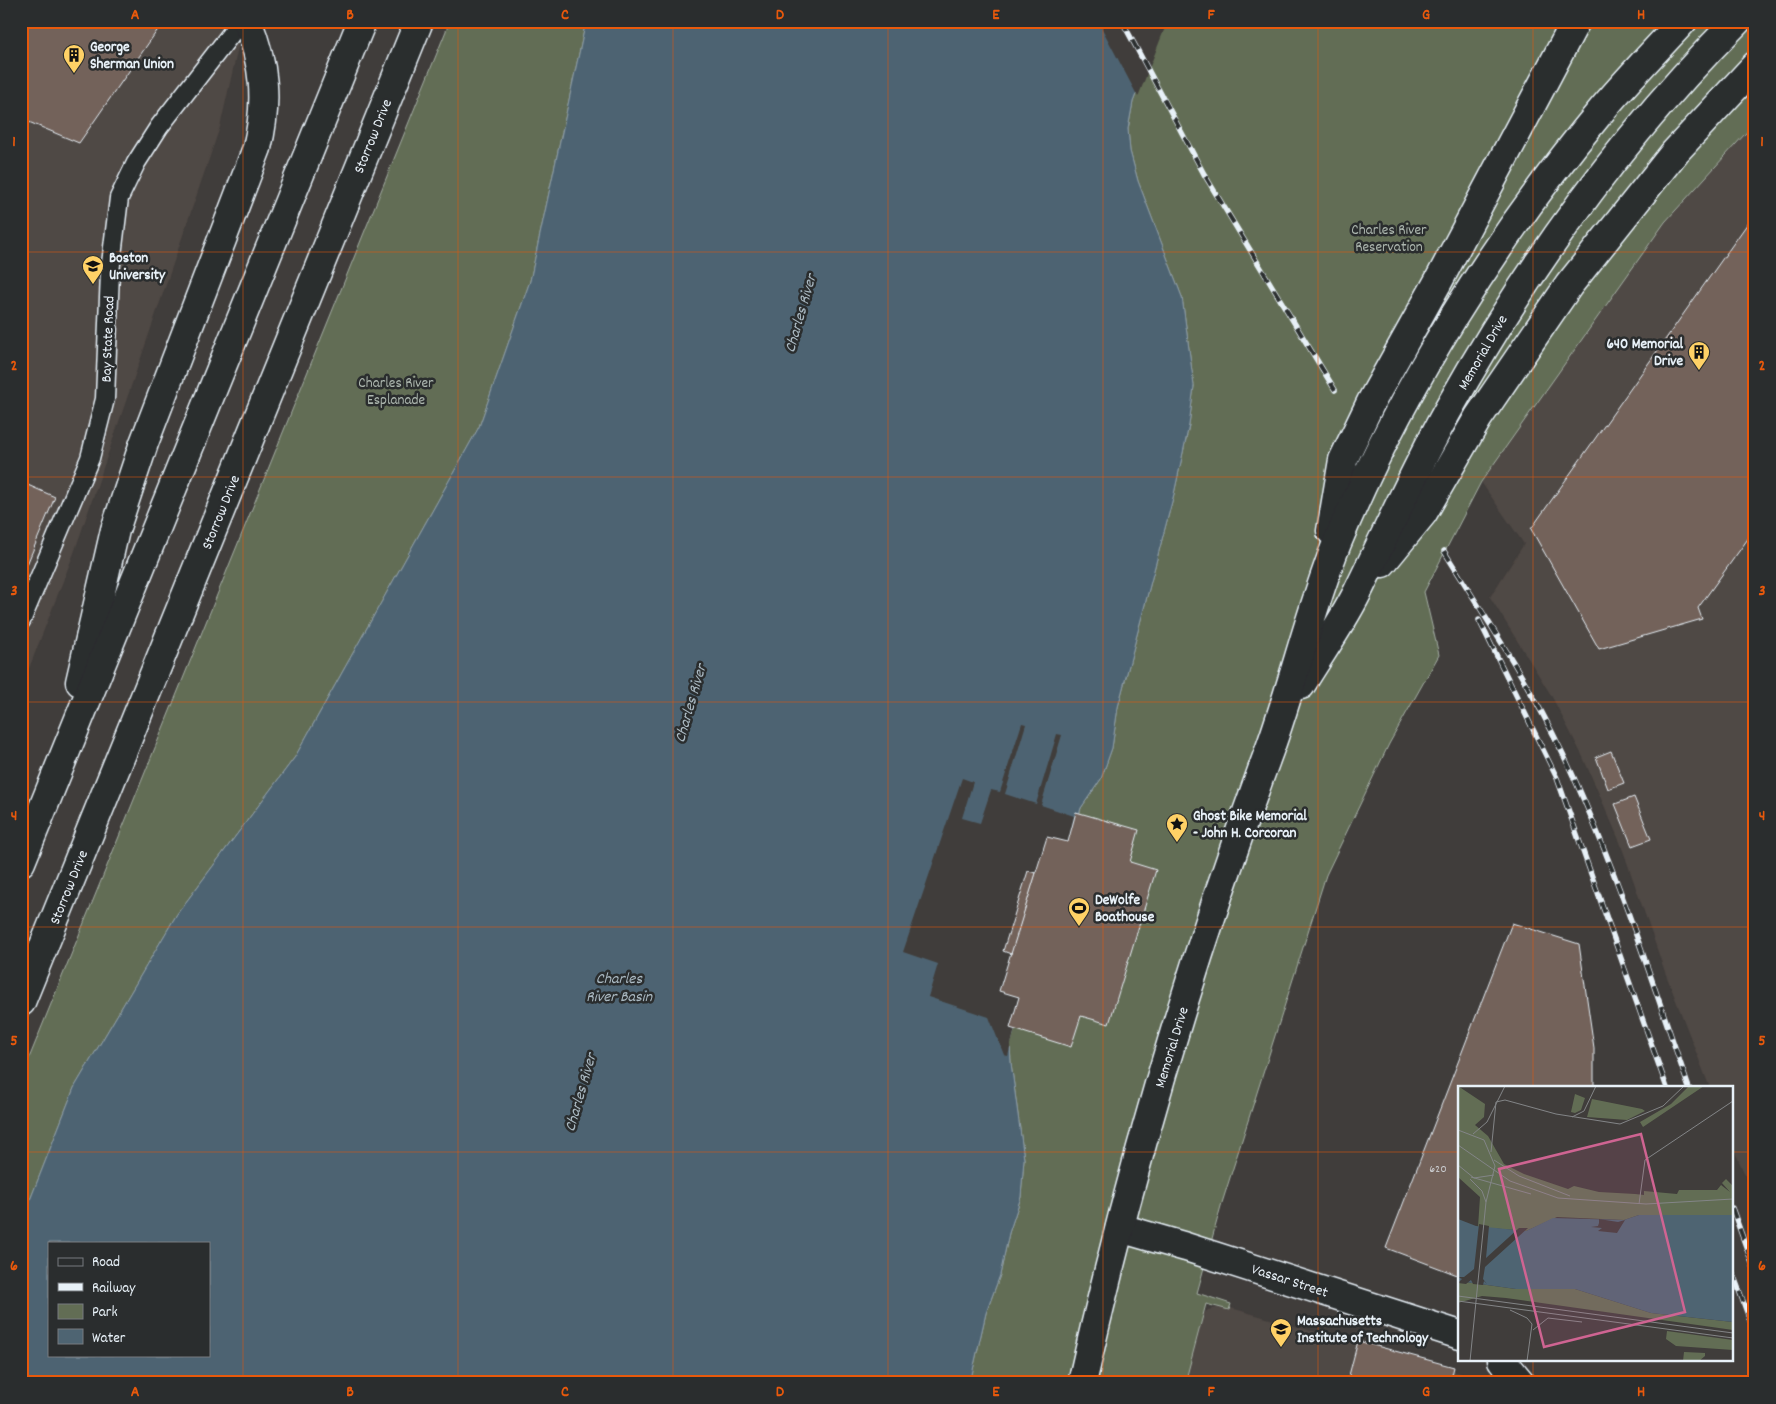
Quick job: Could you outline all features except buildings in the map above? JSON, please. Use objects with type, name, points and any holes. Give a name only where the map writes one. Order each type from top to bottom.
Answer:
[{"type":"main road","points":[[60,766],[115,530],[144,443],[260,133],[264,87],[262,68],[247,21]]},
{"type":"main road","points":[[21,862],[362,21]]},
{"type":"main road","name":"Storrow Drive","points":[[21,1002],[419,21]]},
{"type":"main road","points":[[1323,578],[1343,460],[1371,402],[1453,254],[1576,21]]},
{"type":"main road","name":"Memorial Drive","points":[[1082,1383],[1120,1228],[1171,1046],[1222,886],[1281,718],[1323,578],[1366,478],[1426,364],[1522,214],[1600,112],[1683,21]]},
{"type":"main road","name":"Memorial Drive","points":[[1281,718],[1356,595],[1435,434],[1489,338],[1549,245],[1631,137],[1737,21]]},
{"type":"main road","points":[[1356,595],[1423,513],[1478,418],[1569,285],[1675,152],[1755,66]]},
{"type":"main road","name":"Vassar Street","points":[[1120,1228],[1186,1247],[1458,1334]]},
{"type":"main road","points":[[1504,1362],[1521,1383]]},
{"type":"lane","name":"Bay State Road","points":[[21,621],[90,458],[105,399],[110,272],[119,198],[136,163],[159,127],[241,21]]},
{"type":"shaded area","name":"Boston University","points":[[21,21],[244,21],[220,127],[74,553],[21,689]]},
{"type":"shaded area","points":[[1755,118],[1755,1198],[1734,1150],[1734,1086],[1709,1086],[1665,972],[1620,842],[1582,755],[1551,695],[1490,597],[1524,544],[1481,482],[1505,441],[1665,222]]},
{"type":"shaded area","name":"Massachusetts Institute of Technology","points":[[1224,1306],[1460,1373],[1475,1383],[1178,1383],[1199,1317],[1208,1310]]},
{"type":"green space","name":"Charles River Esplanade","points":[[450,21],[586,21],[530,281],[479,427],[295,757],[177,914],[74,1088],[21,1223],[21,1078]]},
{"type":"green space","name":"Charles River Reservation","points":[[1164,21],[1755,21],[1755,123],[1665,222],[1481,482],[1424,592],[1439,655],[1389,744],[1326,875],[1221,1206],[1197,1293],[1231,1304],[1229,1310],[1206,1304],[1185,1383],[970,1383],[986,1313],[1000,1275],[1009,1233],[1021,1197],[1024,1159],[1010,1045],[1081,808],[1101,779],[1112,748],[1118,707],[1174,494],[1189,425],[1194,386],[1182,297],[1138,181],[1130,151],[1128,129],[1133,102]]},
{"type":"water","name":"Charles River Basin","points":[[586,21],[1164,21],[1133,102],[1128,129],[1130,151],[1138,181],[1182,297],[1194,386],[1189,425],[1174,494],[1118,707],[1112,748],[1101,779],[1081,808],[1010,1045],[1024,1159],[1021,1197],[1009,1233],[1000,1275],[986,1313],[970,1383],[21,1383],[21,1223],[74,1088],[177,914],[295,757],[479,427],[530,281]]},
{"type":"pier","points":[[1098,21],[1164,21],[1166,25],[1138,97]]},
{"type":"pier","points":[[1022,723],[1026,724],[1005,794],[1036,804],[1057,734],[1062,735],[1041,805],[1074,816],[1068,842],[1015,940],[999,990],[1019,997],[1010,1027],[1015,1029],[1008,1056],[1004,1055],[989,1017],[928,997],[938,964],[903,952],[962,778],[973,782],[962,818],[980,823],[991,790],[1000,792]]},
{"type":"railway","points":[[1122,21],[1204,174],[1335,390]]},
{"type":"railway","points":[[1444,551],[1521,676],[1563,754],[1615,877],[1688,1086]]},
{"type":"railway","points":[[1479,620],[1557,778],[1666,1086]]},
{"type":"railway","points":[[1734,1213],[1755,1271]]},
{"type":"railway","points":[[1734,1276],[1755,1334]]},
{"type":"place","name":"George Sherman Union","points":[[74,74]]},
{"type":"place","name":"Boston University","points":[[93,285]]},
{"type":"place","name":"640 Memorial Drive","points":[[1699,371]]},
{"type":"place","name":"Ghost Bike Memorial - John H. Corcoran","points":[[1177,843]]},
{"type":"place","name":"DeWolfe Boathouse","points":[[1079,927]]},
{"type":"place","name":"Massachusetts Institute of Technology","points":[[1281,1348]]},
{"type":"water label","name":"Charles River","points":[[799,313]]},
{"type":"water label","name":"Charles River","points":[[689,703]]},
{"type":"water label","name":"Charles River","points":[[579,1092]]}]
